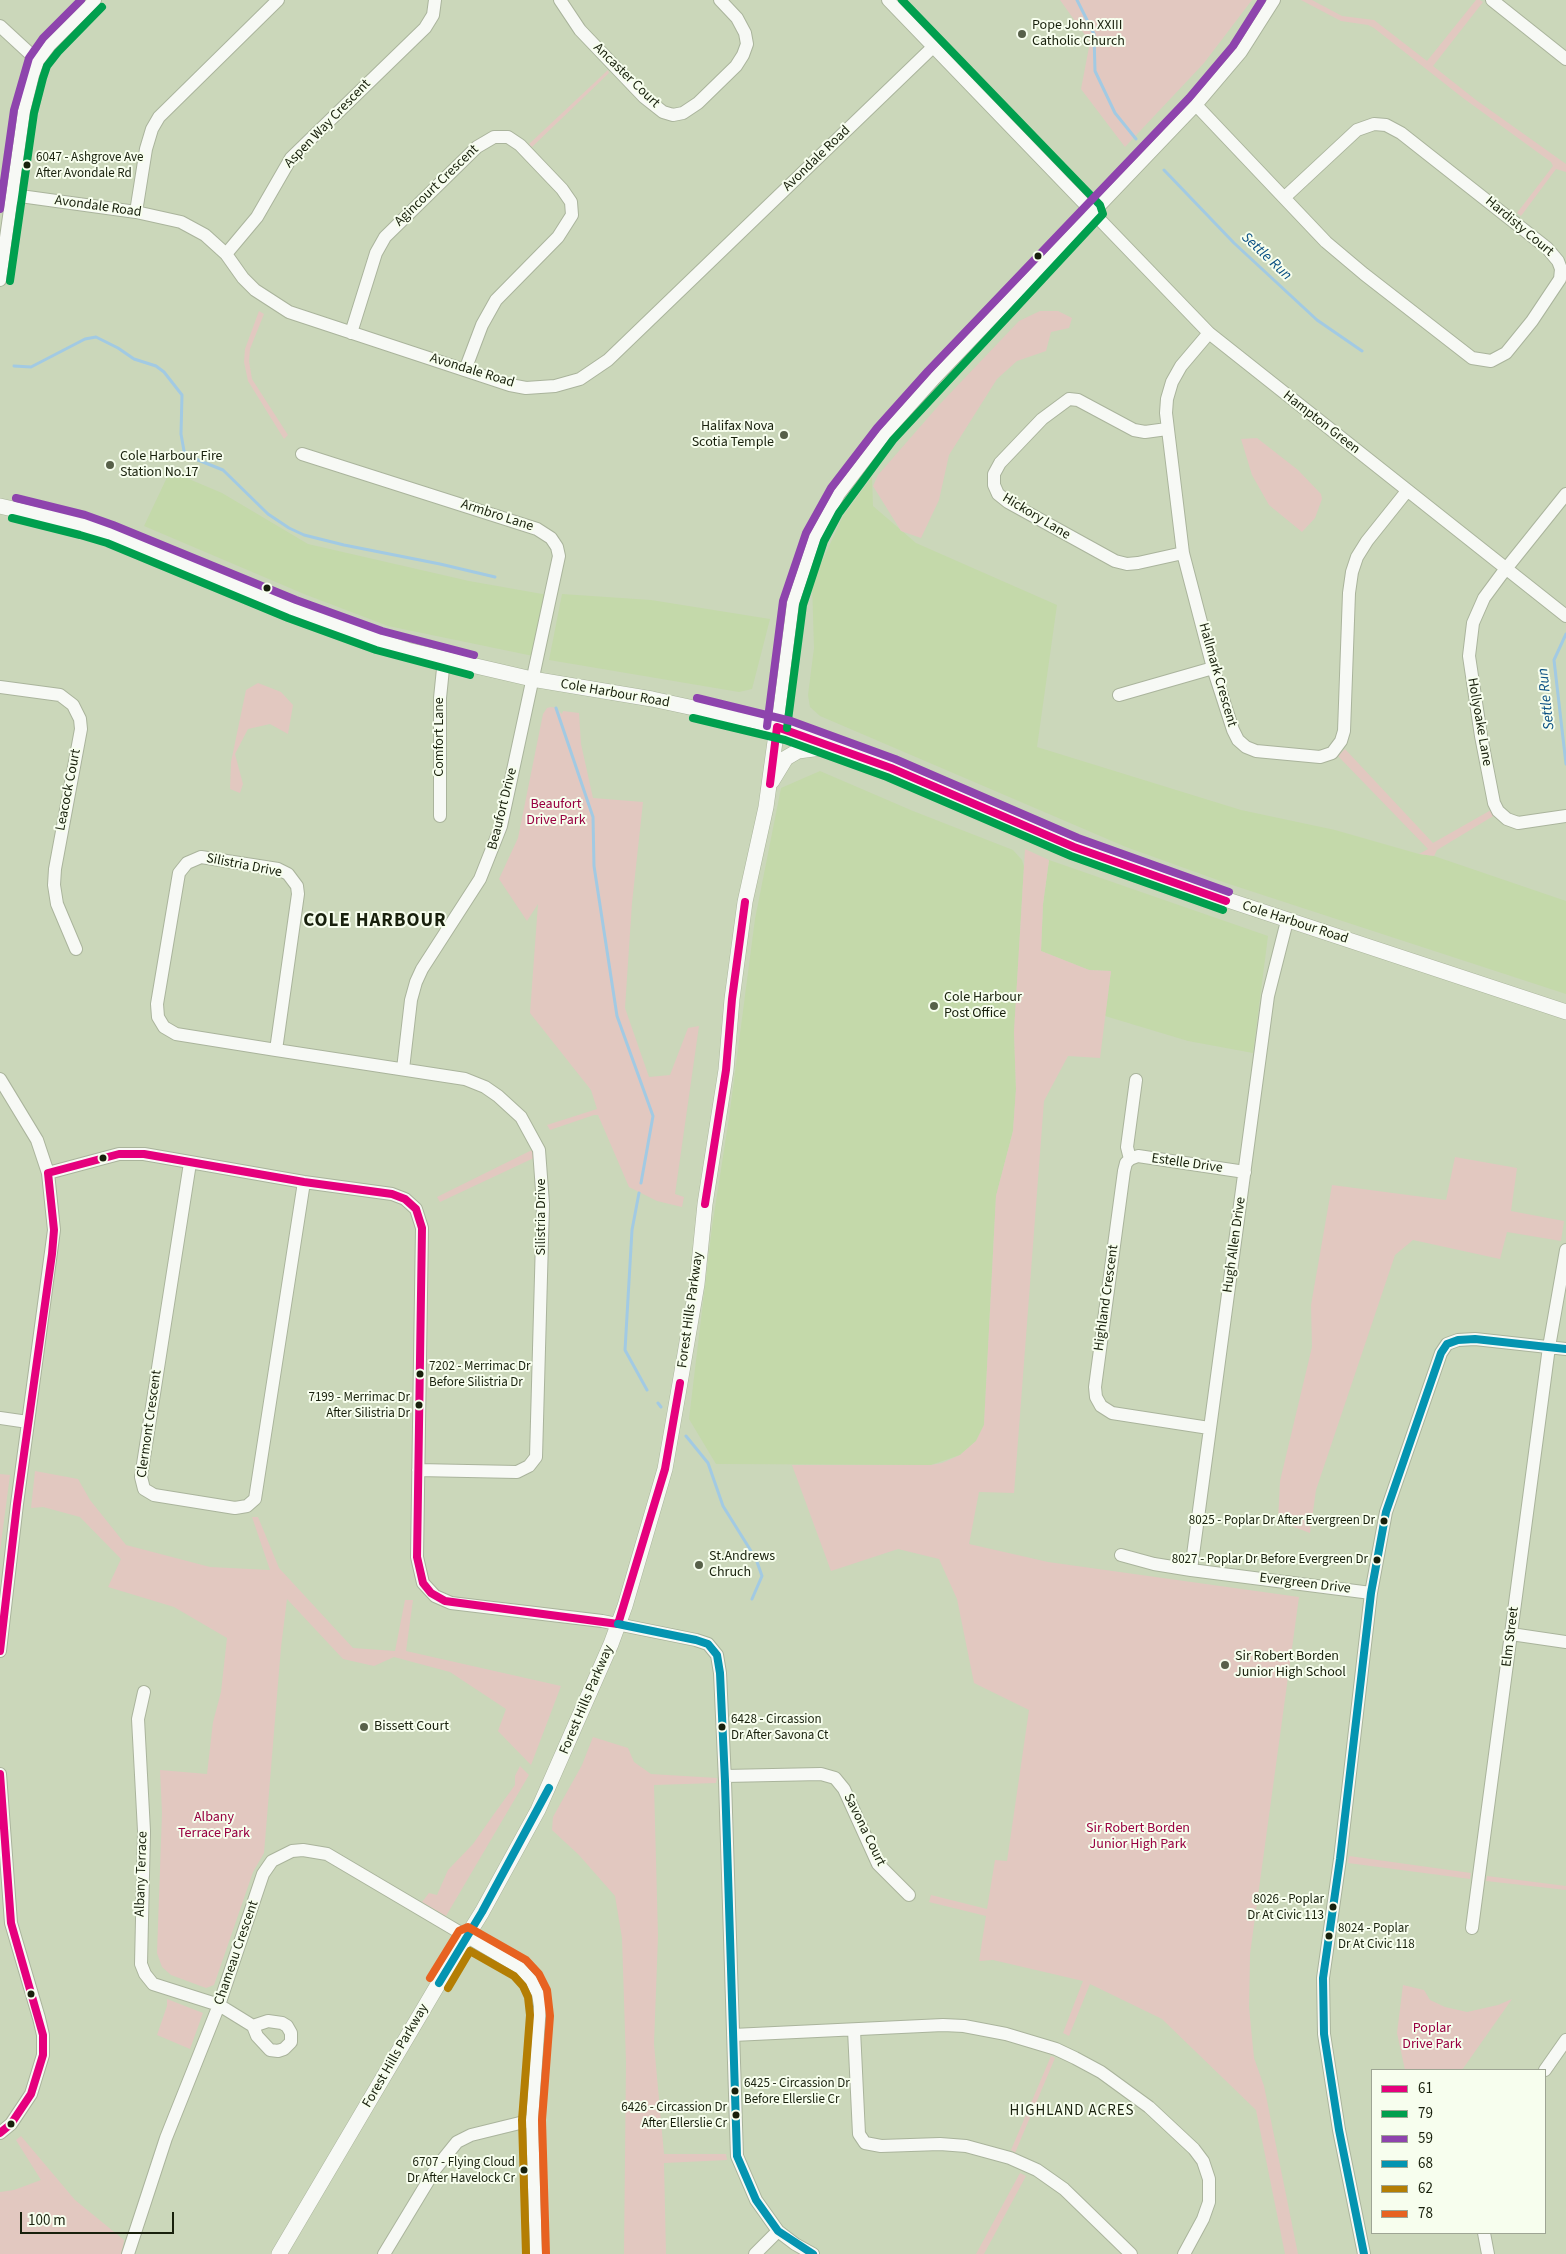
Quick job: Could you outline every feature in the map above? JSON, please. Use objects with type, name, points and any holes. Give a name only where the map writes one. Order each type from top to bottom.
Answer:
[{"type":"main road","name":"Cole Harbour Road","points":[[0,506],[83,525],[110,534],[379,642],[532,679],[652,699],[777,727],[891,768],[1074,847],[1287,921],[1566,1012]]},
{"type":"main road","name":"Forest Hills Parkway","points":[[279,2254],[467,1937],[549,1788],[618,1624],[665,1469],[697,1284],[706,1204],[726,1070],[732,999],[745,902],[770,784],[777,727]]},
{"type":"main road","points":[[770,784],[786,758],[798,751],[832,746]]},
{"type":"street","points":[[0,280],[24,111],[38,61],[56,39],[95,0]]},
{"type":"street","points":[[136,212],[146,149],[152,129],[159,117],[278,0]]},
{"type":"street","name":"Aspen Way Crescent","points":[[226,254],[257,217],[291,158],[425,28],[433,15],[435,0]]},
{"type":"street","name":"Ancaster Court","points":[[560,0],[580,30],[644,97],[663,112],[673,115],[683,113],[698,103],[736,66],[744,55],[745,33],[737,18],[720,0]]},
{"type":"street","name":"Hampton Green","points":[[888,0],[1209,333],[1566,616]]},
{"type":"street","points":[[777,727],[793,603],[815,537],[830,508],[856,470],[935,378],[1196,106],[1241,52],[1274,0]]},
{"type":"street","points":[[1492,0],[1566,59]]},
{"type":"street","points":[[0,26],[38,61]]},
{"type":"street","name":"Avondale Road","points":[[13,195],[136,212],[165,217],[187,224],[205,235],[226,254],[247,284],[268,301],[289,312],[510,385],[540,388],[569,383],[596,369],[636,333],[933,47]]},
{"type":"street","name":"Hardisty Court","points":[[1196,106],[1326,242],[1468,356],[1476,360],[1491,361],[1506,353],[1532,321],[1560,278],[1561,269],[1558,261],[1547,248],[1401,133],[1386,125],[1374,124],[1357,130],[1285,197]]},
{"type":"street","name":"Agincourt Crescent","points":[[351,333],[376,253],[385,237],[477,147],[494,137],[508,137],[520,145],[562,189],[571,202],[572,215],[558,237],[496,300],[482,325],[465,370]]},
{"type":"street","name":"Hallmark Crescent","points":[[1209,333],[1181,366],[1172,382],[1166,406],[1183,553],[1213,668],[1234,733],[1244,745],[1256,751],[1317,757],[1332,753],[1342,741],[1344,731],[1348,599],[1352,572],[1367,541],[1407,491]]},
{"type":"street","name":"Hickory Lane","points":[[1168,429],[1145,432],[1134,430],[1078,400],[1069,399],[1042,419],[1000,463],[994,474],[994,485],[998,494],[1008,502],[1115,561],[1127,564],[1138,563],[1183,553]]},
{"type":"street","name":"Armbro Lane","points":[[302,454],[537,529],[551,538],[558,551],[559,565],[532,679]]},
{"type":"street","name":"Hollyoake Lane","points":[[1566,494],[1484,598],[1477,613],[1469,645],[1470,673],[1494,803],[1500,814],[1514,822],[1566,816]]},
{"type":"street","name":"Comfort Lane","points":[[440,816],[440,717],[444,659]]},
{"type":"street","points":[[1119,695],[1213,668]]},
{"type":"street","name":"Beaufort Drive","points":[[403,1069],[411,1000],[416,982],[422,969],[480,879],[497,840],[506,809],[532,679]]},
{"type":"street","name":"Leacock Court","points":[[0,687],[60,695],[73,706],[80,719],[81,729],[55,869],[54,885],[56,904],[76,949]]},
{"type":"street","name":"Silistria Drive","points":[[276,1050],[298,894],[297,886],[291,877],[278,870],[201,857],[190,860],[180,870],[157,1004],[160,1022],[168,1030],[176,1034],[276,1050],[465,1079],[485,1087],[521,1117],[534,1137],[539,1150],[543,1178],[538,1450],[536,1456],[530,1466],[517,1472],[418,1470]]},
{"type":"street","name":"Hugh Allen Drive","points":[[1191,1570],[1268,996],[1287,921]]},
{"type":"street","points":[[0,1079],[37,1140],[48,1173],[54,1230],[0,1651]]},
{"type":"street","name":"Highland Crescent","points":[[1136,1080],[1128,1147],[1130,1159],[1126,1163],[1124,1171],[1095,1387],[1096,1397],[1101,1406],[1115,1414],[1209,1428]]},
{"type":"street","points":[[48,1173],[119,1154],[144,1154],[304,1182],[397,1195],[409,1202],[420,1217],[422,1228],[418,1566],[423,1583],[435,1596],[451,1604],[618,1624],[696,1640],[708,1644],[717,1655],[720,1665],[725,1776],[737,2156],[756,2200],[778,2231],[795,2244],[813,2254]]},
{"type":"street","name":"Estelle Drive","points":[[1130,1159],[1138,1156],[1245,1172]]},
{"type":"street","name":"Clermont Crescent","points":[[190,1163],[141,1477],[144,1489],[154,1496],[235,1508],[247,1506],[255,1500],[304,1182]]},
{"type":"street","name":"Elm Street","points":[[1472,1928],[1549,1347],[1566,1250]]},
{"type":"street","points":[[1364,2254],[1338,2130],[1324,2034],[1322,2006],[1323,1978],[1340,1859],[1370,1593],[1389,1502],[1442,1350],[1455,1340],[1475,1339],[1566,1349]]},
{"type":"street","points":[[0,1418],[28,1422]]},
{"type":"street","name":"Evergreen Drive","points":[[1121,1555],[1154,1564],[1191,1570],[1370,1593]]},
{"type":"street","points":[[1511,1634],[1566,1642]]},
{"type":"street","name":"Albany Terrace","points":[[144,1692],[138,1719],[144,1831],[141,1964],[145,1974],[153,1984],[219,2005],[253,2026]]},
{"type":"street","points":[[0,1774],[11,1923],[43,2036],[43,2055],[31,2094],[11,2124],[0,2133]]},
{"type":"street","name":"Savona Court","points":[[725,1776],[821,1774],[834,1778],[844,1789],[878,1864],[910,1895]]},
{"type":"street","name":"Chameau Crescent","points":[[128,2254],[166,2138],[219,2005],[263,1874],[272,1862],[292,1851],[311,1850],[327,1854],[520,1968],[531,1980],[538,1994],[540,2015],[532,2120],[536,2254]]},
{"type":"street","points":[[732,2035],[942,2025],[985,2029],[1056,2049],[1101,2072],[1149,2108],[1198,2152],[1206,2166],[1210,2185],[1209,2202],[1203,2219],[1184,2254]]},
{"type":"street","points":[[854,2030],[860,2134],[865,2143],[881,2146],[940,2144],[966,2146],[1010,2158],[1037,2170],[1064,2189],[1131,2254]]},
{"type":"street","points":[[1545,2069],[1566,2040]]},
{"type":"street","points":[[384,2254],[438,2163],[457,2142],[471,2134],[532,2120]]},
{"type":"street","points":[[756,2254],[778,2231]]},
{"type":"street","points":[[1484,2234],[1488,2254]]},
{"type":"shaded area","points":[[170,471],[222,493],[308,544],[469,581],[548,595],[533,656],[388,626],[304,594],[144,526]]},
{"type":"shaded area","points":[[872,477],[873,506],[916,543],[1057,605],[1037,747],[1241,810],[1335,830],[1419,854],[1434,856],[1566,901],[1566,994],[1226,883],[1126,847],[820,716],[810,707],[808,695],[814,648],[812,583],[843,516]]},
{"type":"shaded area","points":[[562,594],[651,600],[770,619],[752,689],[739,692],[549,660]]},
{"type":"shaded area","points":[[820,771],[913,811],[1013,850],[1022,860],[1024,867],[1014,1032],[1016,1089],[1013,1131],[996,1196],[984,1425],[976,1441],[960,1455],[931,1465],[716,1464],[689,1419],[712,1227],[729,1118],[755,919],[781,788]]},
{"type":"shaded area","points":[[1049,860],[1268,936],[1253,1053],[1188,1041],[1105,1016],[1111,971],[1089,970],[1041,951],[1043,904]]},
{"type":"green space","points":[[1060,0],[1252,0],[1204,63],[1125,147],[1081,89],[1090,42]]},
{"type":"green space","points":[[1301,0],[1312,0],[1342,16],[1374,20],[1427,61],[1476,0],[1480,0],[1483,2],[1433,66],[1476,100],[1566,164],[1566,172],[1556,169],[1521,216],[1517,213],[1553,166],[1551,162],[1463,98],[1374,28],[1368,25],[1341,21]]},
{"type":"green space","points":[[608,70],[609,73],[532,147],[529,144]]},
{"type":"green space","points":[[259,311],[264,314],[250,349],[249,361],[252,379],[288,435],[284,439],[248,381],[244,362],[245,349]]},
{"type":"green space","points":[[1040,311],[1058,311],[1072,318],[1069,328],[1051,332],[1046,351],[1017,361],[997,379],[949,455],[939,500],[921,538],[901,531],[873,486],[878,475],[940,404],[1019,321]]},
{"type":"green space","points":[[1257,438],[1298,470],[1321,494],[1322,499],[1315,518],[1302,532],[1269,505],[1252,475],[1241,439]]},
{"type":"green space","points":[[258,683],[281,692],[293,705],[288,734],[270,724],[248,729],[235,754],[243,784],[240,793],[230,789],[231,762],[246,690]]},
{"type":"green space","name":"Beaufort Drive Park","points":[[547,708],[556,708],[562,714],[563,711],[579,713],[581,744],[593,798],[643,802],[632,903],[625,1008],[649,1077],[670,1075],[688,1028],[699,1026],[675,1194],[684,1197],[682,1207],[657,1201],[629,1187],[598,1115],[550,1130],[547,1125],[597,1109],[591,1090],[530,1013],[538,904],[527,921],[499,879],[518,838],[543,714]]},
{"type":"green space","points":[[1345,749],[1433,843],[1491,810],[1495,815],[1437,850],[1434,856],[1419,854],[1428,849],[1338,756]]},
{"type":"green space","name":"Sir Robert Borden Junior High Park","points":[[1025,849],[1049,860],[1043,904],[1041,951],[1089,970],[1111,971],[1100,1058],[1068,1056],[1044,1101],[1014,1493],[979,1492],[969,1544],[1048,1562],[1299,1597],[1250,1954],[1249,2007],[1254,2058],[1264,2086],[1298,2254],[1285,2254],[1256,2110],[1162,2019],[1090,1984],[1069,2036],[1063,2033],[1083,1981],[993,1960],[979,1961],[986,1916],[929,1902],[931,1895],[987,1909],[995,1860],[1007,1861],[1029,1710],[974,1683],[957,1599],[939,1559],[898,1549],[831,1571],[792,1465],[931,1465],[942,1463],[960,1455],[976,1441],[984,1425],[996,1196],[1013,1131],[1016,1089],[1014,1032]]},
{"type":"green space","points":[[536,1148],[538,1156],[440,1202],[437,1197]]},
{"type":"green space","points":[[1455,1157],[1517,1168],[1511,1211],[1564,1221],[1561,1241],[1507,1232],[1500,1259],[1413,1240],[1395,1255],[1316,1490],[1310,1533],[1278,1521],[1280,1481],[1312,1347],[1311,1305],[1332,1185],[1446,1200]]},
{"type":"green space","name":"Albany Terrace Park","points":[[35,1471],[78,1479],[90,1500],[126,1545],[210,1567],[270,1570],[252,1517],[258,1517],[279,1568],[353,1648],[395,1651],[405,1600],[413,1600],[406,1651],[561,1686],[531,1765],[498,1731],[506,1709],[450,1672],[394,1657],[374,1666],[343,1659],[287,1599],[281,1647],[264,1853],[253,1872],[214,1985],[206,1988],[171,1975],[162,1967],[157,1953],[162,1813],[160,1770],[207,1774],[213,1722],[221,1692],[227,1638],[174,1607],[108,1587],[121,1559],[80,1517],[43,1507],[31,1508]]},
{"type":"green space","points":[[0,1474],[10,1475],[0,1551]]},
{"type":"green space","points":[[593,1737],[628,1748],[634,1762],[651,1774],[717,1778],[716,1783],[654,1785],[658,1936],[654,2044],[664,2154],[726,2154],[727,2160],[664,2163],[666,2254],[624,2254],[626,2062],[622,1938],[615,1896],[579,1855],[552,1830],[553,1817],[582,1765]]},
{"type":"green space","points":[[520,1766],[529,1775],[446,1916],[422,1902],[429,1893],[437,1895],[448,1870],[473,1844],[515,1785],[515,1776]]},
{"type":"green space","points":[[1349,1856],[1471,1873],[1470,1879],[1348,1863]]},
{"type":"green space","points":[[1487,1876],[1566,1886],[1566,1890],[1486,1881]]},
{"type":"green space","name":"Poplar Drive Park","points":[[1403,1985],[1424,1990],[1430,2000],[1445,2007],[1467,2012],[1498,2005],[1512,1999],[1463,2069],[1405,2069],[1397,2033]]},
{"type":"green space","points":[[167,1999],[203,2013],[190,2049],[157,2035],[167,2006]]},
{"type":"green space","points":[[1051,2056],[1055,2058],[1015,2153],[1011,2150]]},
{"type":"green space","points":[[21,2136],[75,2200],[124,2240],[122,2254],[0,2254],[0,2192],[14,2190],[41,2180],[16,2140]]},
{"type":"green space","points":[[1020,2173],[1026,2176],[984,2254],[976,2254]]},
{"type":"waterway","name":"Settle Run","points":[[1077,0],[1094,34],[1095,71],[1115,113],[1136,139]]},
{"type":"waterway","name":"Settle Run","points":[[1164,170],[1234,243],[1317,320],[1362,351]]},
{"type":"waterway","points":[[14,366],[31,367],[85,339],[96,337],[118,348],[134,359],[156,366],[164,372],[182,395],[181,434],[184,451],[198,460],[223,470],[268,514],[289,528],[304,535],[344,545],[495,577]]},
{"type":"waterway","name":"Settle Run","points":[[1566,634],[1554,660],[1566,764]]},
{"type":"waterway","points":[[556,708],[593,817],[594,866],[617,1016],[653,1116],[641,1183]]},
{"type":"waterway","points":[[639,1193],[632,1230],[625,1350],[647,1390]]},
{"type":"waterway","points":[[658,1403],[661,1407]]},
{"type":"waterway","points":[[686,1436],[708,1463],[723,1506],[756,1559],[762,1576],[752,1599]]},
{"type":"transit line","name":"59","points":[[0,209],[14,110],[29,58],[43,38],[81,0]]},
{"type":"transit line","name":"79","points":[[787,728],[803,605],[824,541],[839,513],[893,440],[1103,214],[1100,205],[902,0]]},
{"type":"transit line","name":"59","points":[[767,726],[783,601],[806,533],[831,488],[877,428],[928,371],[1189,98],[1233,46],[1262,0]]},
{"type":"transit line","name":"79","points":[[10,281],[34,113],[47,66],[58,52],[102,7]]},
{"type":"transit line","name":"59","points":[[16,498],[85,515],[113,525],[296,600],[382,631],[474,655]]},
{"type":"transit line","name":"79","points":[[12,518],[107,543],[288,618],[376,650],[470,675]]},
{"type":"transit line","name":"59","points":[[697,698],[791,721],[895,759],[1078,838],[1229,892]]},
{"type":"transit line","name":"79","points":[[693,718],[785,740],[887,777],[1071,856],[1223,910]]},
{"type":"transit line","name":"61","points":[[770,784],[777,727],[891,768],[1074,847],[1226,901]]},
{"type":"transit line","name":"61","points":[[705,1204],[726,1070],[732,999],[745,902]]},
{"type":"transit line","name":"61","points":[[0,1651],[17,1504],[52,1254],[54,1230],[48,1173],[119,1154],[144,1154],[304,1182],[392,1194],[405,1199],[416,1209],[422,1228],[417,1557],[423,1583],[431,1593],[445,1601],[618,1624],[665,1469],[680,1383]]},
{"type":"transit line","name":"68","points":[[1364,2254],[1339,2130],[1324,2034],[1323,1978],[1340,1859],[1371,1593],[1386,1512],[1441,1353],[1447,1344],[1458,1340],[1475,1339],[1566,1349]]},
{"type":"transit line","name":"68","points":[[618,1624],[696,1640],[708,1644],[717,1655],[720,1673],[725,1781],[737,2156],[756,2200],[778,2231],[813,2254]]},
{"type":"transit line","name":"61","points":[[0,1774],[11,1923],[43,2035],[43,2055],[31,2094],[11,2124],[0,2133]]},
{"type":"transit line","name":"68","points":[[439,1983],[482,1912],[549,1788]]},
{"type":"transit line","name":"78","points":[[430,1978],[459,1931],[468,1927],[526,1960],[539,1974],[547,1990],[550,2016],[542,2120],[546,2254]]},
{"type":"transit line","name":"62","points":[[448,1988],[470,1951],[514,1976],[523,1986],[528,1997],[530,2015],[522,2120],[526,2254]]},
{"type":"place","name":"Pope John XXIII Catholic Church","points":[[1022,34]]},
{"type":"place","name":"6047 - Ashgrove Ave After Avondale Rd","points":[[27,165]]},
{"type":"place","name":"Halifax Nova Scotia Temple","points":[[784,435]]},
{"type":"place","name":"Cole Harbour Fire Station No.17","points":[[110,465]]},
{"type":"place","name":"Cole Harbour Post Office","points":[[934,1006]]},
{"type":"place","name":"7202 - Merrimac Dr Before Silistria Dr","points":[[420,1374]]},
{"type":"place","name":"7199 - Merrimac Dr After Silistria Dr","points":[[419,1405]]},
{"type":"place","name":"8025 - Poplar Dr After Evergreen Dr","points":[[1384,1521]]},
{"type":"place","name":"8027 - Poplar Dr Before Evergreen Dr","points":[[1377,1560]]},
{"type":"place","name":"St.Andrews Chruch","points":[[699,1565]]},
{"type":"place","name":"Sir Robert Borden Junior High School","points":[[1225,1665]]},
{"type":"place","name":"Bissett Court","points":[[364,1727]]},
{"type":"place","name":"6428 - Circassion Dr After Savona Ct","points":[[722,1727]]},
{"type":"place","name":"8026 - Poplar Dr At Civic 113","points":[[1333,1907]]},
{"type":"place","name":"8024 - Poplar Dr At Civic 118","points":[[1329,1936]]},
{"type":"place","name":"6425 - Circassion Dr Before Ellerslie Cr","points":[[735,2091]]},
{"type":"place","name":"6426 - Circassion Dr After Ellerslie Cr","points":[[736,2115]]},
{"type":"place","name":"6707 - Flying Cloud Dr After Havelock Cr","points":[[524,2170]]},
{"type":"district","name":"COLE HARBOUR","points":[[375,922]]},
{"type":"district","name":"HIGHLAND ACRES","points":[[1072,2112]]}]
